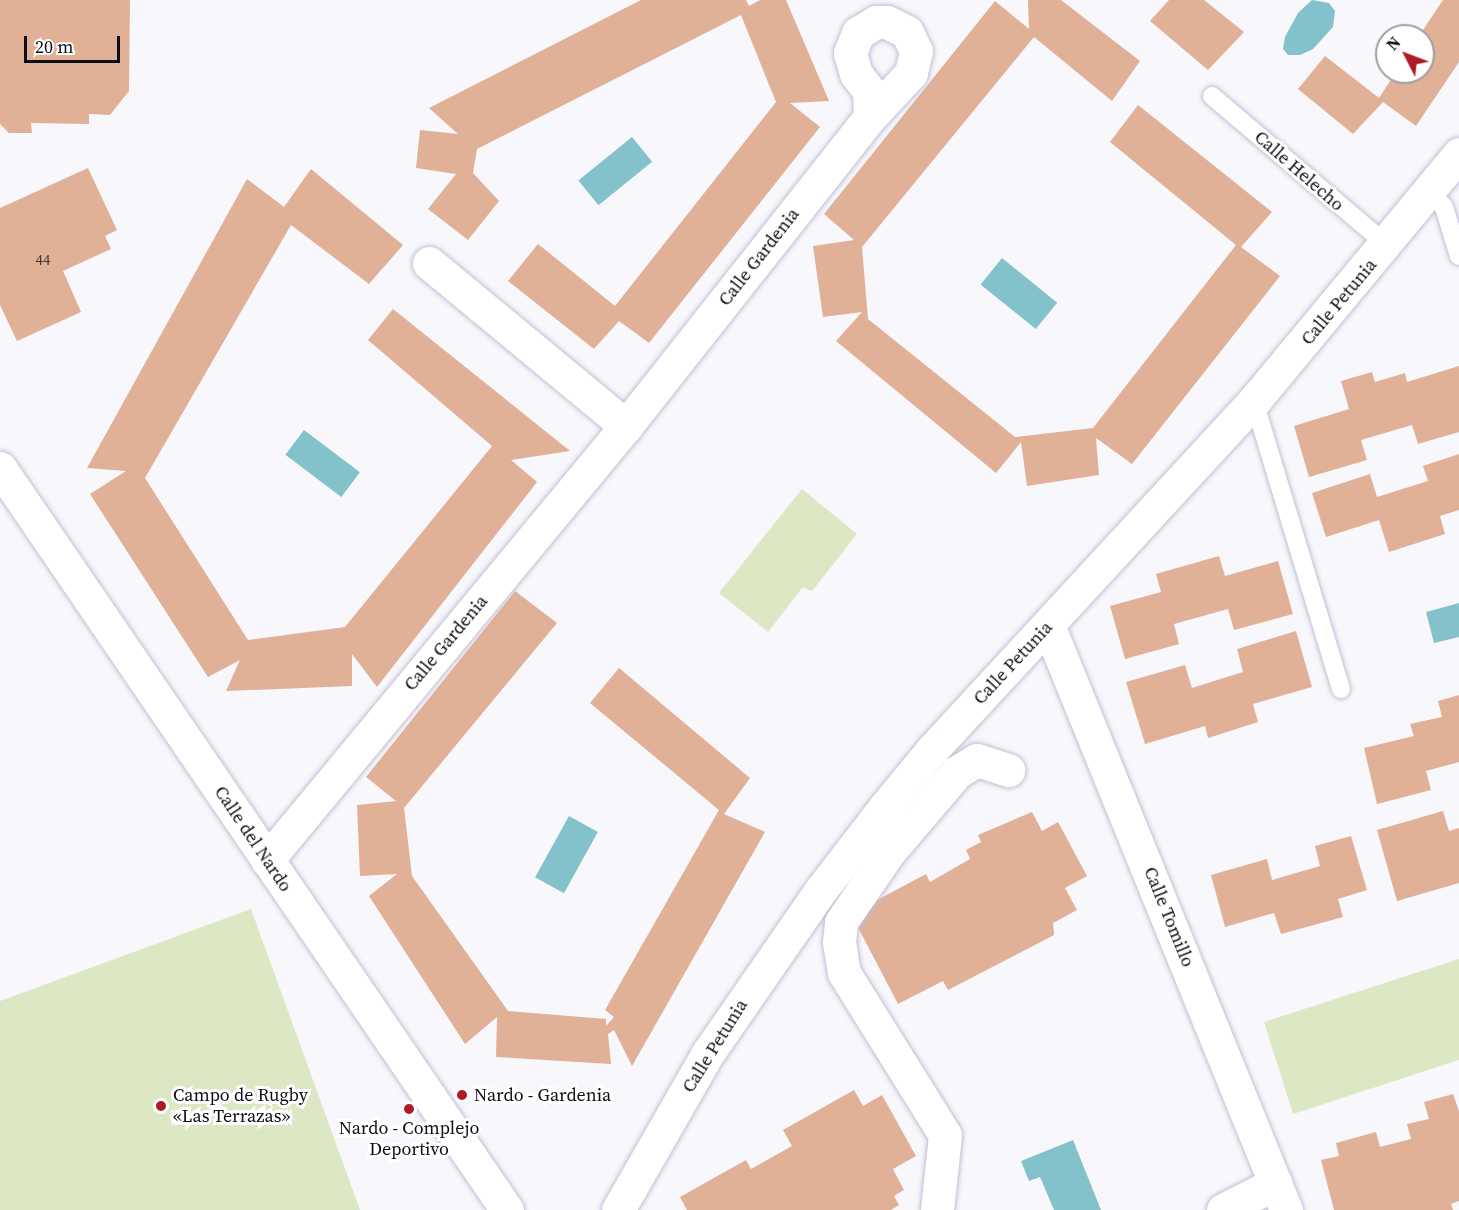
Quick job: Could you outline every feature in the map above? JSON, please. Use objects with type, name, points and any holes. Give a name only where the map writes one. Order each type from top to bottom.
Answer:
[{"type":"street","name":"Calle Gardenia","points":[[267,860],[626,426],[870,117]]},
{"type":"street","name":"Calle Petunia","points":[[618,1210],[708,1053],[821,890],[932,750],[1254,401],[1387,245],[1459,154]]},
{"type":"street","points":[[429,263],[626,426]]},
{"type":"street","name":"Calle del Nardo","points":[[0,468],[507,1210]]},
{"type":"street","name":"Calle Tomillo","points":[[1048,625],[1281,1197]]},
{"type":"street","points":[[938,1210],[945,1136],[844,973],[839,942],[841,922],[889,852],[957,772],[977,760],[1008,770]]},
{"type":"street","points":[[1222,1210],[1281,1197]]},
{"type":"lane","name":"Calle Helecho","points":[[1212,96],[1387,245]]},
{"type":"lane","points":[[1429,191],[1444,207],[1459,256]]},
{"type":"lane","points":[[1254,401],[1341,689]]},
{"type":"green space","points":[[802,489],[857,534],[812,591],[803,587],[768,632],[719,593]]},
{"type":"green space","name":"Campo de Rugby «Las Terrazas»","points":[[251,909],[360,1210],[0,1210],[0,1001]]},
{"type":"green space","points":[[1459,959],[1459,1060],[1293,1114],[1264,1022]]},
{"type":"water","points":[[1312,0],[1329,3],[1335,11],[1333,27],[1313,49],[1300,55],[1288,55],[1283,49],[1285,37],[1298,13]]},
{"type":"water","points":[[632,137],[652,162],[599,205],[578,180]]},
{"type":"water","points":[[1002,258],[1057,303],[1036,329],[981,284]]},
{"type":"water","points":[[304,430],[360,472],[341,497],[285,455]]},
{"type":"water","points":[[1459,603],[1459,637],[1434,643],[1426,612]]},
{"type":"water","points":[[569,816],[598,832],[564,893],[535,877]]},
{"type":"water","points":[[1073,1140],[1101,1210],[1054,1210],[1040,1177],[1029,1181],[1021,1161]]},
{"type":"building","points":[[0,0],[130,0],[129,91],[110,115],[89,114],[89,124],[31,123],[32,133],[9,133],[0,124]]},
{"type":"building","points":[[641,0],[746,0],[749,6],[760,0],[786,0],[829,101],[790,103],[820,127],[649,343],[619,321],[594,349],[508,281],[538,244],[615,306],[776,102],[741,15],[477,149],[473,173],[499,201],[468,240],[428,209],[456,174],[416,168],[420,130],[458,134],[429,108]]},
{"type":"building","points":[[1028,0],[1061,0],[1140,61],[1112,101],[1034,37],[862,247],[868,319],[1015,437],[1093,428],[1236,245],[1110,142],[1138,105],[1272,212],[1241,247],[1280,276],[1132,464],[1096,438],[1099,475],[1027,486],[1021,442],[996,473],[836,341],[862,312],[823,317],[813,246],[854,240],[824,214],[995,1],[1029,29]]},
{"type":"building","points":[[1169,0],[1204,0],[1244,32],[1208,70],[1150,21]]},
{"type":"building","points":[[1443,0],[1459,0],[1459,62],[1416,126],[1383,102],[1353,134],[1298,89],[1325,56],[1379,98],[1388,84],[1435,84],[1435,24],[1427,24]]},
{"type":"building","points":[[88,168],[117,230],[105,236],[111,249],[63,271],[81,312],[17,341],[0,305],[0,208]]},
{"type":"building","points":[[311,169],[403,245],[369,284],[291,225],[145,478],[248,640],[345,627],[492,446],[368,340],[393,309],[570,451],[511,460],[537,482],[377,687],[352,654],[352,686],[226,691],[240,660],[208,677],[90,494],[126,471],[87,468],[247,179],[284,207]]},
{"type":"building","points":[[1459,366],[1459,432],[1418,444],[1412,425],[1361,440],[1367,460],[1309,477],[1294,426],[1349,409],[1341,381],[1372,372],[1375,382],[1405,373],[1407,382]]},
{"type":"building","points":[[1459,454],[1459,510],[1440,516],[1445,534],[1389,552],[1379,520],[1326,537],[1312,493],[1370,474],[1377,497],[1428,481],[1423,466]]},
{"type":"building","points":[[1219,556],[1225,576],[1278,561],[1293,614],[1234,630],[1228,609],[1174,624],[1179,644],[1125,659],[1110,606],[1161,592],[1156,574]]},
{"type":"building","points":[[515,591],[557,623],[404,808],[412,876],[508,1011],[606,1019],[606,1026],[614,1017],[605,1010],[719,810],[590,703],[619,668],[750,778],[724,814],[765,832],[632,1066],[614,1030],[608,1034],[611,1064],[496,1057],[497,1017],[465,1044],[369,896],[397,874],[360,876],[357,805],[396,801],[366,777]]},
{"type":"building","points":[[1296,631],[1312,687],[1253,704],[1258,722],[1208,738],[1205,726],[1145,744],[1126,682],[1185,665],[1192,688],[1243,672],[1237,649]]},
{"type":"building","points":[[1459,695],[1459,762],[1426,771],[1431,790],[1377,804],[1364,748],[1414,736],[1410,724],[1442,717],[1438,701]]},
{"type":"building","points":[[1443,811],[1449,831],[1459,828],[1459,883],[1397,901],[1377,830]]},
{"type":"building","points":[[1032,812],[1042,831],[1058,822],[1087,876],[1065,888],[1077,910],[1053,923],[1054,935],[948,990],[943,981],[898,1004],[851,914],[926,874],[930,882],[970,859],[966,850],[981,842],[978,835]]},
{"type":"building","points":[[1351,836],[1367,890],[1338,899],[1343,917],[1281,934],[1274,913],[1225,927],[1211,875],[1267,859],[1272,880],[1320,866],[1315,846]]},
{"type":"building","points":[[854,1090],[863,1106],[882,1095],[916,1156],[893,1169],[904,1190],[894,1196],[899,1205],[891,1210],[687,1210],[680,1197],[746,1160],[751,1169],[792,1146],[783,1130]]},
{"type":"building","points":[[1453,1094],[1459,1111],[1459,1201],[1451,1204],[1453,1210],[1334,1210],[1321,1160],[1339,1156],[1336,1143],[1376,1132],[1380,1147],[1411,1139],[1407,1124],[1429,1119],[1424,1102]]},
{"type":"place","name":"Nardo - Gardenia","points":[[462,1095]]},
{"type":"place","name":"Campo de Rugby «Las Terrazas»","points":[[161,1106]]},
{"type":"place","name":"Nardo - Complejo Deportivo","points":[[409,1109]]}]
